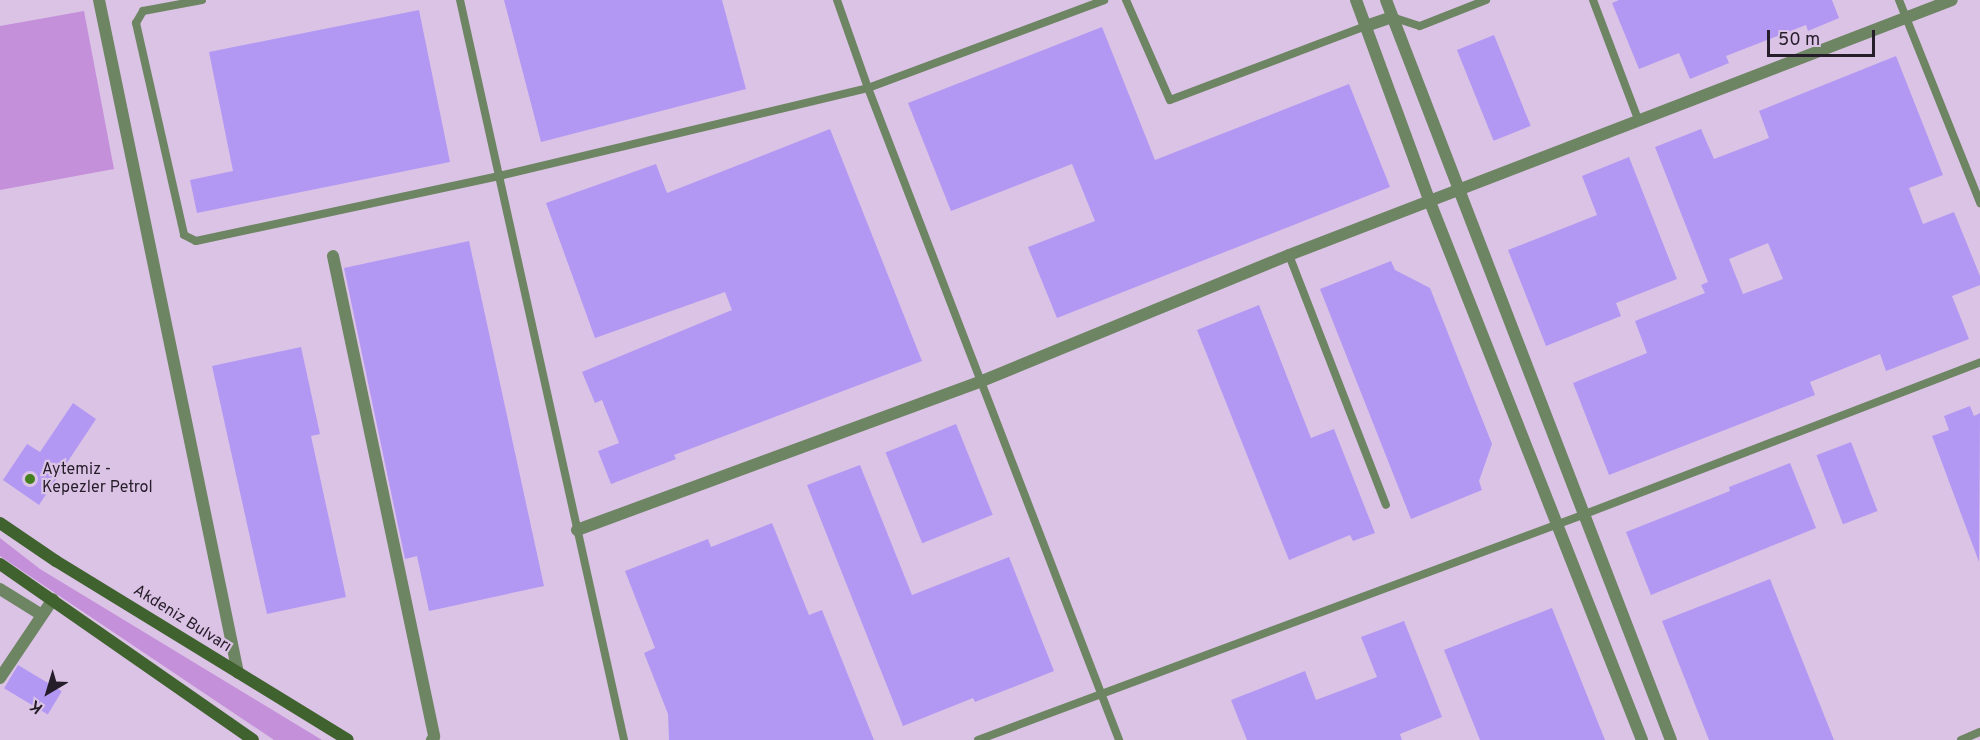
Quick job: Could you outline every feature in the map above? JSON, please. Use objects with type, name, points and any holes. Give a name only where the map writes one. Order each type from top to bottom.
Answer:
[{"type":"main road","name":"Akdeniz Bulvarı","points":[[0,523],[348,740]]},
{"type":"main road","points":[[0,564],[253,740]]},
{"type":"street","points":[[99,0],[238,673]]},
{"type":"street","points":[[1356,0],[1430,202],[1642,740]]},
{"type":"street","points":[[1386,0],[1671,740]]},
{"type":"street","points":[[577,530],[982,381],[1289,255],[1952,0]]},
{"type":"street","points":[[1366,26],[1392,17]]},
{"type":"street","points":[[333,256],[432,725],[434,736],[432,740]]},
{"type":"street","points":[[0,589],[42,615]]},
{"type":"street","points":[[0,678],[53,599]]},
{"type":"lane","points":[[202,0],[143,11],[136,23],[184,235],[196,242],[498,176],[868,88],[1104,0]]},
{"type":"lane","points":[[460,0],[624,740]]},
{"type":"lane","points":[[837,0],[868,88],[1119,740]]},
{"type":"lane","points":[[1126,0],[1170,100],[1366,26]]},
{"type":"lane","points":[[1392,17],[1420,26],[1486,0]]},
{"type":"lane","points":[[1593,0],[1639,122]]},
{"type":"lane","points":[[1899,0],[1980,203]]},
{"type":"lane","points":[[1289,255],[1386,505]]},
{"type":"lane","points":[[978,740],[1585,514],[1980,362]]},
{"type":"lane","points":[[1960,740],[1980,732]]},
{"type":"shaded area","points":[[84,11],[114,169],[0,190],[0,26]]},
{"type":"shaded area","points":[[0,538],[40,569],[322,740],[274,740],[0,556]]},
{"type":"building","points":[[504,0],[722,0],[746,89],[541,142]]},
{"type":"building","points":[[1619,0],[1832,0],[1839,18],[1808,31],[1806,25],[1726,56],[1729,63],[1690,79],[1679,53],[1639,69],[1612,3]]},
{"type":"building","points":[[419,10],[450,162],[197,213],[190,180],[233,171],[209,52]]},
{"type":"building","points":[[1102,27],[1155,160],[1349,84],[1390,187],[1057,318],[1028,247],[1095,221],[1072,164],[951,211],[908,103]]},
{"type":"building","points":[[1494,35],[1531,126],[1494,141],[1457,50]]},
{"type":"building","points":[[1896,56],[1943,175],[1909,188],[1923,224],[1954,212],[1980,276],[1980,285],[1952,296],[1969,339],[1886,371],[1880,354],[1810,382],[1815,395],[1609,475],[1573,383],[1647,353],[1635,321],[1705,293],[1701,285],[1708,282],[1655,147],[1701,129],[1714,159],[1769,138],[1759,111]],"holes":[[[1768,243],[1783,279],[1743,294],[1729,259]]]},
{"type":"building","points":[[830,129],[922,361],[674,455],[676,459],[611,484],[598,451],[619,443],[602,400],[595,403],[582,372],[732,310],[725,292],[595,338],[546,203],[656,164],[667,193]]},
{"type":"building","points":[[1629,157],[1677,279],[1616,303],[1621,316],[1546,346],[1508,250],[1597,215],[1582,176]]},
{"type":"building","points":[[469,241],[544,586],[429,611],[417,556],[405,559],[344,268]]},
{"type":"building","points":[[1391,261],[1395,270],[1430,288],[1492,444],[1479,481],[1482,490],[1411,519],[1320,289]]},
{"type":"building","points":[[1259,305],[1311,438],[1334,429],[1375,533],[1353,541],[1350,535],[1289,560],[1197,330]]},
{"type":"building","points":[[301,347],[320,434],[311,436],[346,597],[267,614],[212,366]]},
{"type":"building","points":[[73,403],[96,419],[39,505],[3,480],[27,444],[40,452]]},
{"type":"building","points":[[1970,406],[1974,416],[1980,413],[1979,562],[1932,436],[1949,430],[1944,416]]},
{"type":"building","points":[[956,424],[993,515],[922,543],[886,452]]},
{"type":"building","points":[[1851,442],[1878,511],[1843,524],[1816,455]]},
{"type":"building","points":[[1790,463],[1816,528],[1651,595],[1626,532],[1730,491],[1729,487]]},
{"type":"building","points":[[860,465],[912,595],[1009,557],[1054,671],[975,702],[973,698],[903,726],[807,485]]},
{"type":"building","points":[[772,523],[809,615],[822,610],[874,740],[669,740],[668,714],[644,653],[655,648],[625,571],[708,539],[711,547]]},
{"type":"building","points":[[1770,579],[1834,740],[1709,740],[1662,621]]},
{"type":"building","points":[[1552,608],[1605,740],[1480,740],[1444,650]]},
{"type":"building","points":[[1404,621],[1442,717],[1400,734],[1402,740],[1247,740],[1231,700],[1305,671],[1316,700],[1377,677],[1361,637]]},
{"type":"building","points":[[18,665],[62,691],[48,714],[4,688]]},
{"type":"place","name":"Aytemiz - Kepezler Petrol","points":[[30,479]]}]
